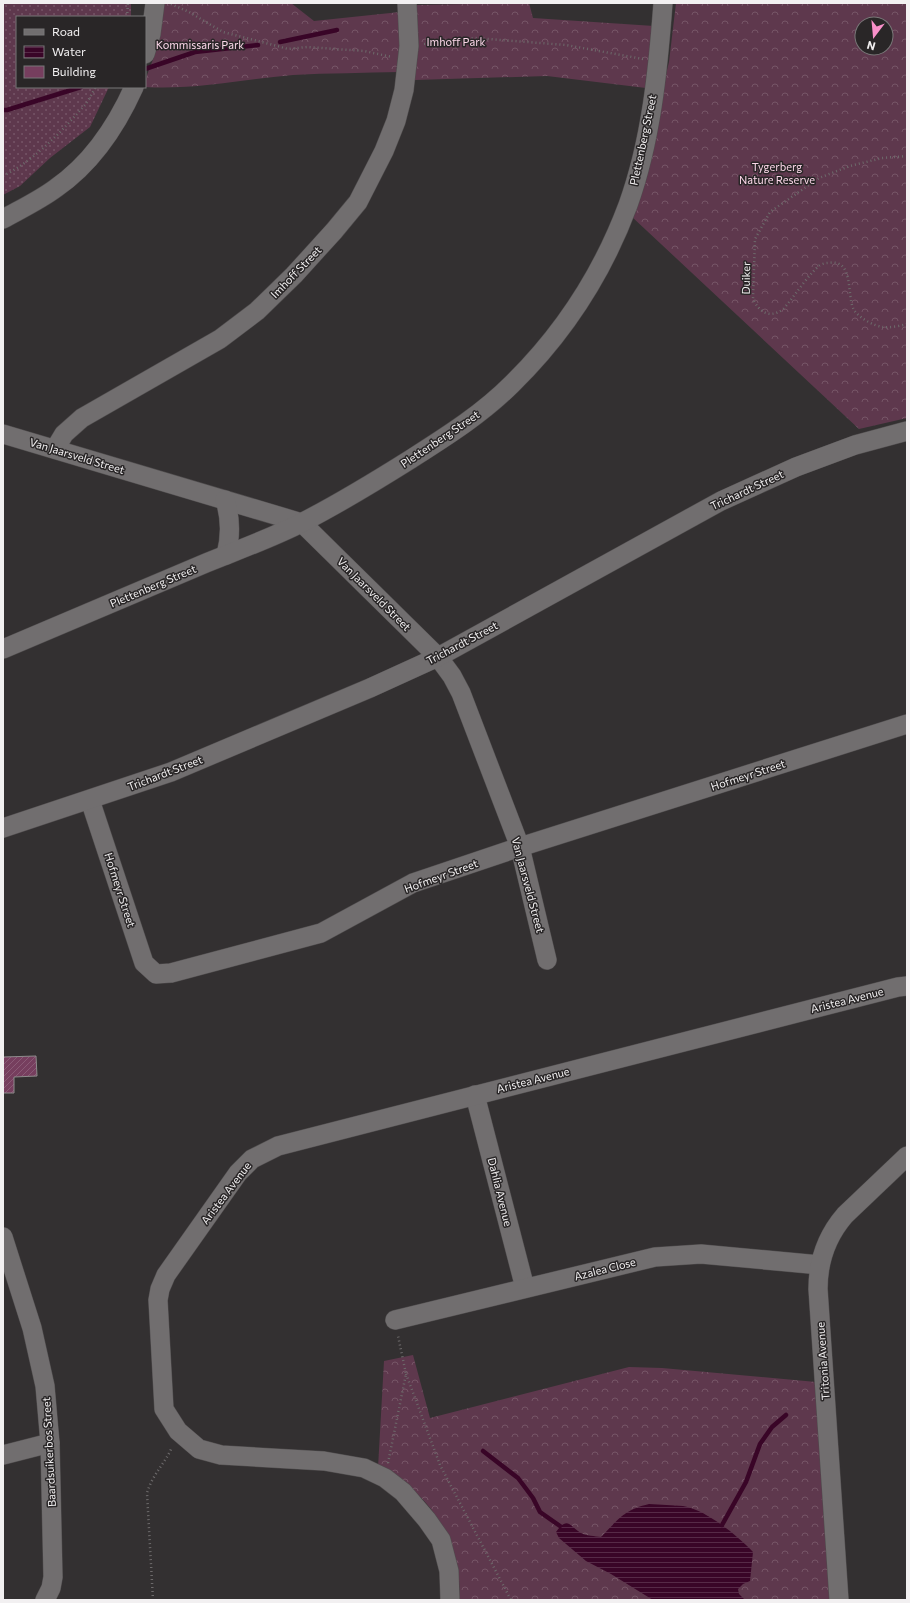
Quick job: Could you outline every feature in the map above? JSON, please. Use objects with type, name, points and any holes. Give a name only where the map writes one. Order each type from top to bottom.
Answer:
[{"type":"street","points":[[146,51],[151,34],[155,3]]},
{"type":"street","name":"Imhoff Street","points":[[55,449],[64,434],[82,418],[220,339],[257,311],[294,275],[358,202],[384,151],[396,121],[404,90],[408,54],[407,3]]},
{"type":"street","name":"Plettenberg Street","points":[[3,649],[302,523],[384,476],[462,427],[511,386],[552,340],[586,290],[611,245],[628,204],[642,157],[658,61],[663,3]]},
{"type":"street","points":[[3,219],[56,189],[89,160],[112,130],[133,88]]},
{"type":"street","name":"Trichardt Street","points":[[3,828],[171,772],[370,688],[438,657],[721,501],[796,466],[854,445],[907,431]]},
{"type":"street","name":"Van Jaarsveld Street","points":[[3,434],[302,523],[438,657],[452,676],[461,693],[520,848],[547,960]]},
{"type":"street","points":[[225,500],[230,526],[230,536],[226,555]]},
{"type":"street","name":"Hofmeyr Street","points":[[90,800],[144,963],[156,974],[171,973],[322,933],[413,883],[907,724]]},
{"type":"street","name":"Aristea Avenue","points":[[450,1600],[449,1571],[441,1540],[427,1520],[403,1492],[385,1478],[364,1468],[324,1461],[221,1455],[199,1449],[178,1432],[164,1409],[158,1300],[160,1289],[166,1275],[238,1173],[252,1159],[278,1146],[898,987],[907,986]]},
{"type":"street","name":"Dahlia Avenue","points":[[476,1095],[525,1288]]},
{"type":"street","name":"Tritonia Avenue","points":[[839,1600],[818,1289],[820,1265],[830,1235],[844,1215],[907,1156]]},
{"type":"street","name":"Baardsuikerbos Street","points":[[3,1237],[8,1272],[32,1328],[40,1358],[45,1386],[50,1443],[53,1577],[51,1588],[45,1600]]},
{"type":"street","name":"Azalea Close","points":[[395,1320],[655,1257],[701,1254],[820,1265]]},
{"type":"street","points":[[3,1455],[50,1443]]},
{"type":"path","points":[[127,16],[128,3]]},
{"type":"path","points":[[169,3],[189,12],[223,32],[288,49],[308,47],[408,54],[475,38],[566,45],[658,61]]},
{"type":"path","points":[[3,176],[24,164],[42,150],[86,104],[95,88]]},
{"type":"path","name":"Duiker","points":[[907,156],[882,158],[850,166],[819,178],[770,212],[756,239],[753,299],[756,307],[762,312],[774,313],[783,310],[820,265],[829,262],[838,263],[845,270],[848,277],[854,310],[860,316],[883,327],[907,324]]},
{"type":"path","points":[[395,1320],[406,1374],[440,1465],[510,1600]]},
{"type":"path","points":[[385,1478],[406,1374]]},
{"type":"path","points":[[153,1600],[147,1493],[150,1483],[170,1452],[178,1432]]},
{"type":"green space","points":[[3,3],[131,3],[131,16],[16,16],[16,88],[109,88],[90,127],[50,158],[20,186],[3,195]]},
{"type":"green space","name":"Kommissaris Park","points":[[163,3],[291,3],[314,21],[400,12],[399,72],[293,75],[201,86],[164,88],[146,87],[146,78],[154,57]]},
{"type":"green space","name":"Imhoff Park","points":[[529,3],[533,18],[654,26],[646,88],[547,76],[415,80],[415,5]]},
{"type":"green space","name":"Tygerberg Nature Reserve","points":[[676,3],[907,3],[907,418],[859,429],[631,216],[669,62]]},
{"type":"green space","points":[[413,1355],[430,1418],[629,1367],[662,1368],[816,1382],[831,1600],[459,1600],[457,1568],[453,1552],[439,1521],[430,1508],[407,1485],[378,1468],[384,1361]]},
{"type":"water","points":[[649,1504],[683,1506],[701,1512],[721,1524],[753,1552],[750,1581],[743,1584],[738,1589],[739,1594],[745,1600],[653,1600],[611,1574],[586,1561],[559,1538],[556,1532],[563,1524],[566,1523],[583,1534],[601,1537],[622,1516],[633,1509]]},
{"type":"building","points":[[36,1056],[37,1076],[14,1077],[14,1093],[3,1093],[3,1057]]},
{"type":"waterway","points":[[280,42],[337,30]]},
{"type":"waterway","points":[[146,69],[195,52],[258,45]]},
{"type":"waterway","points":[[3,110],[78,88]]},
{"type":"waterway","points":[[722,1525],[746,1482],[760,1444],[772,1427],[786,1415]]},
{"type":"waterway","points":[[483,1451],[518,1478],[533,1498],[540,1512],[560,1526]]}]
